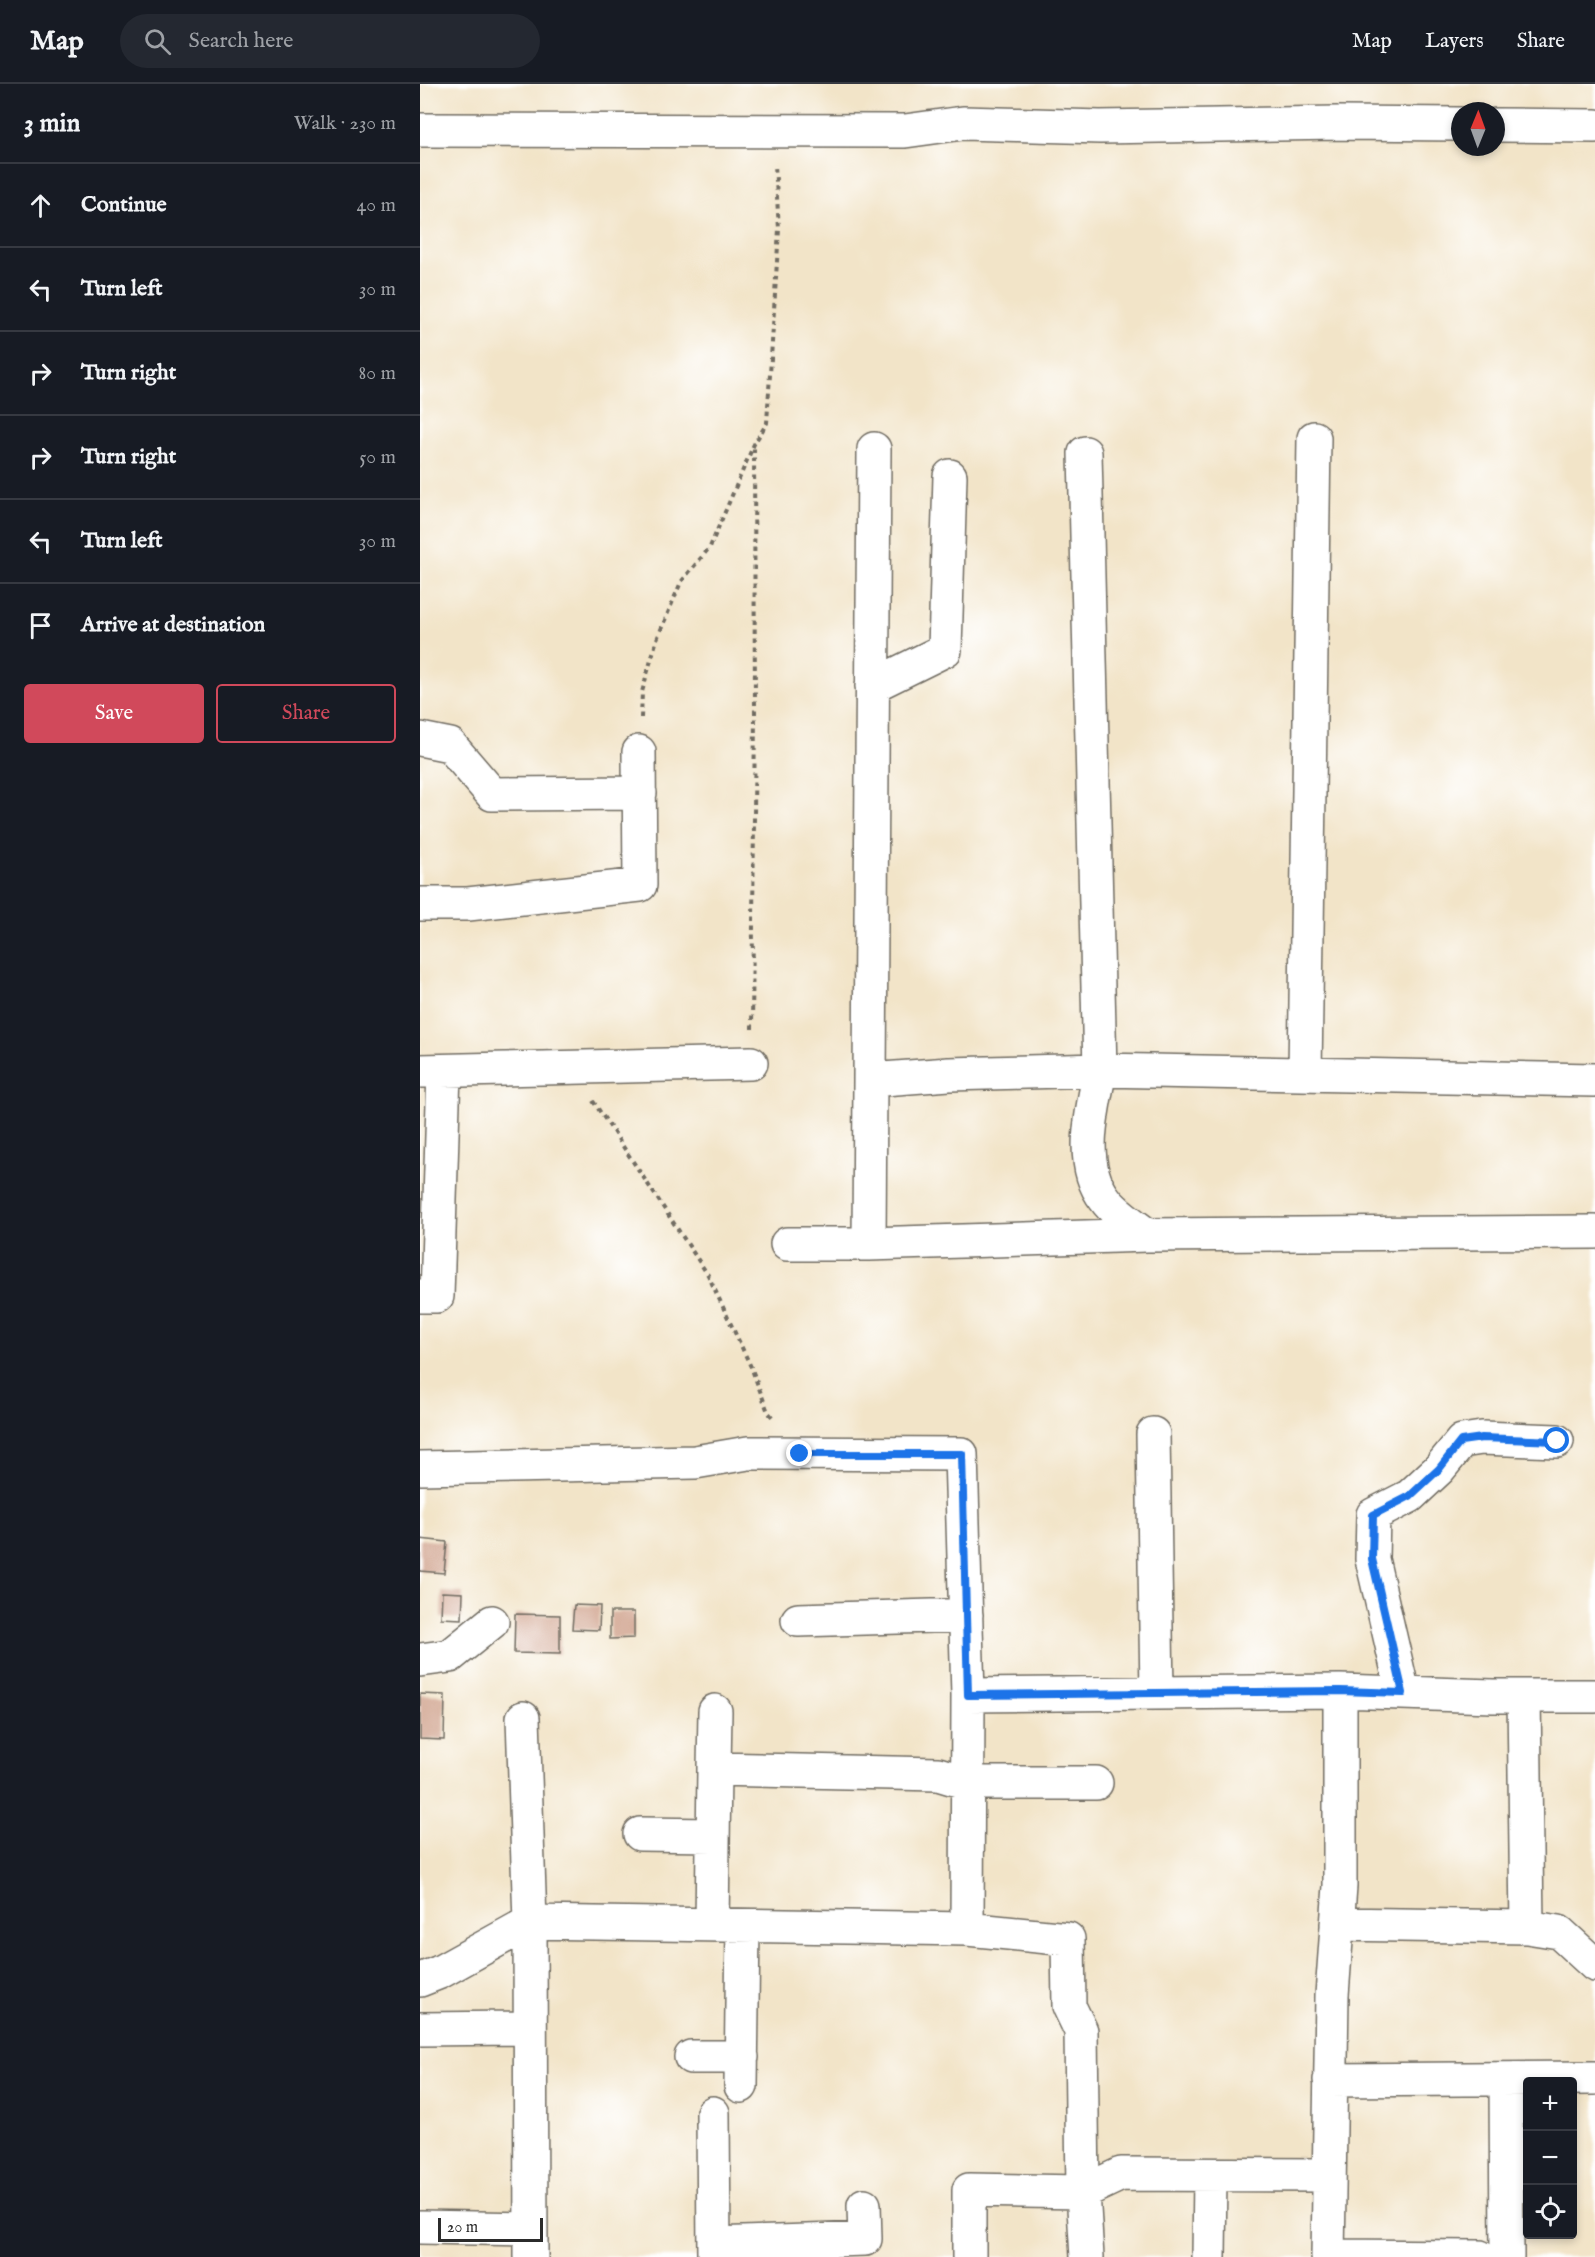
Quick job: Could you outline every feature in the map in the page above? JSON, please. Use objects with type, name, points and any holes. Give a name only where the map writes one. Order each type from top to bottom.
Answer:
[{"type":"street","points":[[420,130],[905,131],[963,123],[1100,127],[1338,123],[1451,124]]},
{"type":"street","points":[[1505,125],[1595,126]]},
{"type":"street","points":[[1305,1073],[1314,438]]},
{"type":"street","points":[[869,1244],[874,449]]},
{"type":"street","points":[[1085,453],[1100,1070],[1090,1125],[1091,1169],[1105,1199],[1147,1236]]},
{"type":"street","points":[[872,686],[945,650],[950,476]]},
{"type":"street","points":[[422,731],[450,745],[492,794],[640,793]]},
{"type":"street","points":[[420,904],[468,904],[640,885],[639,752]]},
{"type":"street","points":[[420,1296],[437,1296],[432,1071],[751,1063]]},
{"type":"street","points":[[870,1080],[949,1074],[1100,1070],[1595,1080]]},
{"type":"street","points":[[787,1244],[869,1244],[1147,1236],[1595,1232]]},
{"type":"street","points":[[1153,1434],[1157,1693]]},
{"type":"street","points":[[1403,1693],[1372,1559],[1373,1515],[1410,1496],[1439,1469],[1461,1441],[1482,1438],[1557,1441]]},
{"type":"street","points":[[420,1468],[695,1462],[748,1453],[962,1454],[968,1695],[967,1929]]},
{"type":"street","points":[[798,1620],[966,1615]]},
{"type":"street","points":[[420,1660],[450,1656],[492,1622]]},
{"type":"street","points":[[1340,1691],[1340,1886],[1332,1995],[1328,2257],[1480,2257]]},
{"type":"street","points":[[968,1695],[1340,1691],[1595,1696]]},
{"type":"street","points":[[1524,1696],[1527,1927]]},
{"type":"street","points":[[691,2056],[742,2072],[728,1925],[714,1835],[715,1711]]},
{"type":"street","points":[[420,2227],[531,2243],[530,1922],[523,1718]]},
{"type":"street","points":[[714,1769],[938,1774],[968,1782],[1096,1783]]},
{"type":"street","points":[[640,1834],[714,1835]]},
{"type":"street","points":[[420,1980],[440,1972],[530,1922],[967,1929],[1068,1939],[1069,2006],[1081,2031],[1083,2192],[1087,2257]]},
{"type":"street","points":[[1338,1924],[1527,1927],[1560,1932],[1595,1965]]},
{"type":"street","points":[[420,2029],[530,2028]]},
{"type":"street","points":[[1330,2080],[1595,2078]]},
{"type":"street","points":[[1506,2079],[1507,2257]]},
{"type":"street","points":[[713,2113],[714,2251],[865,2238],[864,2205]]},
{"type":"street","points":[[969,2257],[969,2190],[1083,2192],[1120,2174],[1328,2175]]},
{"type":"street","points":[[1209,2257],[1210,2175]]},
{"type":"path","points":[[639,752],[642,692],[657,639],[681,582],[710,547],[754,444],[767,423],[779,229],[774,130]]},
{"type":"path","points":[[751,1063],[755,712],[754,444]]},
{"type":"path","points":[[572,1067],[708,1275],[752,1367],[768,1412],[800,1454]]},
{"type":"building","points":[[420,1539],[447,1542],[444,1573],[420,1571]]},
{"type":"building","points":[[442,1592],[463,1593],[462,1619],[441,1618]]},
{"type":"building","points":[[574,1605],[600,1606],[599,1630],[572,1629]]},
{"type":"building","points":[[610,1612],[634,1612],[634,1638],[610,1639]]},
{"type":"building","points":[[515,1614],[560,1615],[560,1654],[514,1653]]},
{"type":"building","points":[[420,1694],[445,1695],[444,1740],[420,1739]]},
{"type":"route","points":[[800,1454],[962,1454],[968,1695],[1340,1691],[1403,1693],[1372,1559],[1373,1515],[1410,1496],[1439,1469],[1461,1441],[1482,1438],[1557,1441]]}]
